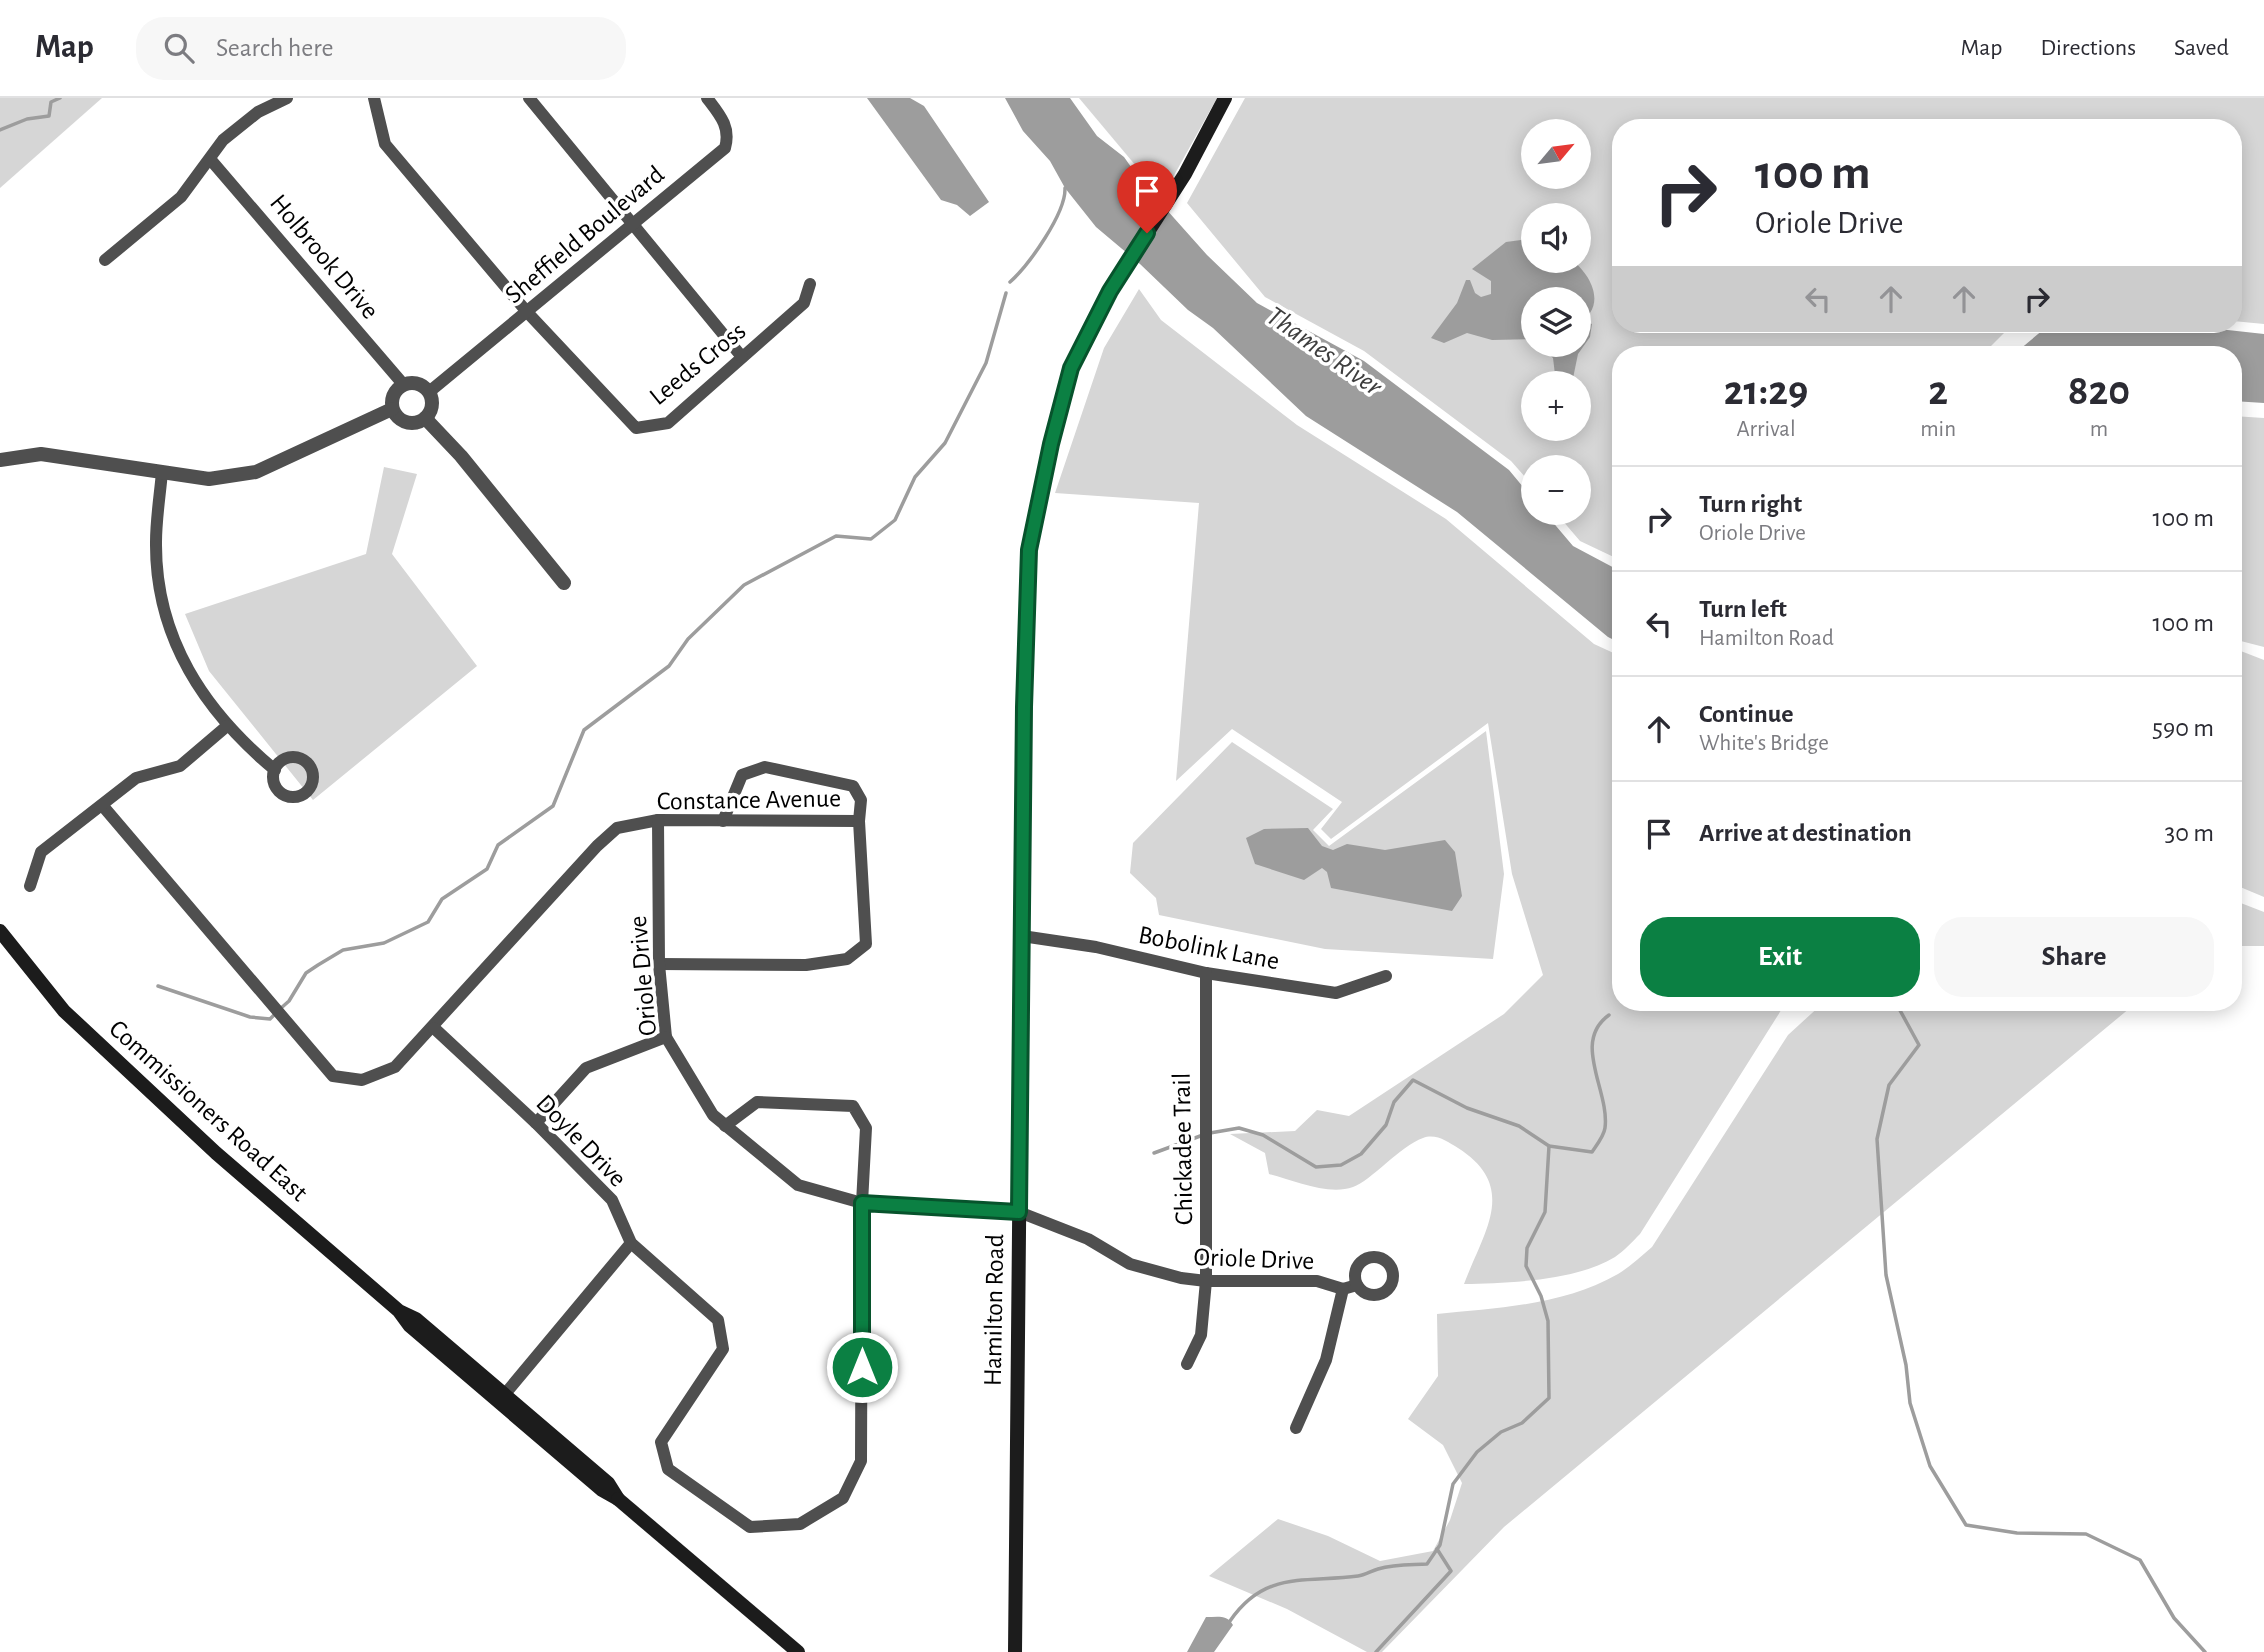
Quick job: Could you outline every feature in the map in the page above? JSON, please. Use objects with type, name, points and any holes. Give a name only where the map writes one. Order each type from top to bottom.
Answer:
[{"type":"main road","name":"Hamilton Road","points":[[1015,1652],[1021,936],[1029,550],[1051,444],[1071,368],[1121,273],[1185,174],[1225,98]]},
{"type":"main road","name":"Commissioners Road East","points":[[0,931],[64,1011],[216,1153],[399,1311],[410,1326],[519,1420],[602,1490],[618,1499],[798,1652]]},
{"type":"main road","name":"Commissioners Road East","points":[[399,1311],[416,1319],[505,1394],[608,1483],[618,1499]]},
{"type":"street","points":[[105,260],[181,197],[223,140],[258,111],[287,98]]},
{"type":"street","points":[[374,98],[385,144],[527,312]]},
{"type":"street","points":[[529,98],[743,357]]},
{"type":"street","name":"Sheffield Boulevard","points":[[429,392],[631,222],[725,148],[729,136],[724,121],[707,98]]},
{"type":"street","name":"Holbrook Drive","points":[[210,159],[388,370],[403,384]]},
{"type":"street","name":"Leeds Cross","points":[[527,312],[636,428],[668,423],[804,303],[810,284]]},
{"type":"street","points":[[403,384],[420,384],[429,392],[431,408],[425,418],[415,423],[403,422],[392,409],[392,397],[403,384]]},
{"type":"street","points":[[0,460],[41,454],[209,479],[256,471],[392,409]]},
{"type":"street","points":[[425,418],[461,456],[564,583]]},
{"type":"street","points":[[162,472],[155,539],[162,599],[184,662],[227,726],[275,770]]},
{"type":"street","points":[[30,886],[41,852],[136,778],[180,766],[227,726]]},
{"type":"street","points":[[723,821],[742,775],[765,767],[853,786],[861,800],[859,821]]},
{"type":"street","name":"Constance Avenue","points":[[102,804],[333,1076],[362,1080],[396,1067],[597,846],[617,828],[658,820],[859,821],[866,944],[847,959],[806,965],[659,964]]},
{"type":"street","name":"Oriole Drive","points":[[658,820],[659,964],[666,1037],[713,1115],[798,1185],[862,1203],[1019,1212],[1088,1239],[1130,1264],[1206,1281],[1272,1278],[1317,1281],[1343,1289],[1357,1285]]},
{"type":"street","name":"Bobolink Lane","points":[[1021,936],[1096,947],[1206,973],[1336,993],[1386,976]]},
{"type":"street","name":"Chickadee Trail","points":[[1187,1364],[1201,1335],[1206,1281],[1206,973]]},
{"type":"street","name":"Doyle Drive","points":[[434,1028],[536,1123],[612,1200],[631,1243],[718,1320],[723,1349],[661,1442],[668,1469],[750,1527],[800,1524],[843,1497],[861,1461],[862,1203],[866,1129],[853,1106],[758,1102],[725,1126]]},
{"type":"street","points":[[536,1123],[586,1068],[666,1037]]},
{"type":"street","points":[[505,1394],[631,1243]]},
{"type":"street","name":"Oriole Drive","points":[[1296,1428],[1326,1360],[1343,1289]]},
{"type":"shaded area","points":[[0,98],[102,98],[0,188]]},
{"type":"shaded area","points":[[1079,98],[1217,98],[1162,197]]},
{"type":"shaded area","points":[[1245,98],[2264,98],[2264,324],[2242,322],[2242,119],[1612,119],[1612,333],[2004,333],[1991,346],[1612,346],[1612,556],[1580,541],[1566,525],[1591,525],[1591,455],[1521,455],[1521,472],[1511,461],[1364,351],[1265,297],[1187,203]]},
{"type":"shaded area","points":[[1139,289],[1161,320],[1297,425],[1446,519],[1594,644],[1612,652],[1612,1011],[1781,1011],[1640,1234],[1618,1255],[1599,1265],[1562,1276],[1464,1284],[1487,1228],[1492,1194],[1487,1178],[1477,1163],[1458,1148],[1442,1139],[1423,1138],[1405,1148],[1360,1184],[1333,1190],[1269,1174],[1265,1153],[1230,1134],[1295,1131],[1317,1110],[1349,1116],[1504,1014],[1543,975],[1512,874],[1488,723],[1331,839],[1321,829],[1342,802],[1232,729],[1176,781],[1199,503],[1055,493],[1104,348]]},
{"type":"shaded area","points":[[2242,417],[2264,418],[2264,647],[2242,641]]},
{"type":"shaded area","points":[[384,467],[417,474],[392,554],[477,666],[313,800],[209,671],[185,614],[366,554]]},
{"type":"shaded area","points":[[2242,651],[2264,660],[2264,897],[2242,888]]},
{"type":"shaded area","points":[[1486,731],[1504,874],[1493,959],[1325,949],[1159,915],[1156,898],[1130,873],[1133,843],[1232,742],[1333,809],[1313,830],[1329,846]]},
{"type":"shaded area","points":[[2242,903],[2264,912],[2264,946],[2242,946]]},
{"type":"shaded area","points":[[1814,1011],[2126,1011],[1504,1527],[1382,1652],[1367,1652],[1287,1609],[1209,1576],[1278,1519],[1328,1536],[1380,1561],[1433,1551],[1450,1520],[1462,1483],[1443,1445],[1408,1419],[1438,1376],[1437,1314],[1553,1299],[1597,1284],[1631,1265],[1652,1247],[1788,1035]]},
{"type":"water","points":[[867,98],[910,98],[924,106],[989,202],[970,216],[957,205],[941,200]]},
{"type":"water","name":"Thames River","points":[[1005,98],[1070,98],[1097,136],[1124,157],[1141,181],[1207,255],[1257,303],[1364,361],[1509,470],[1521,484],[1521,525],[1555,525],[1573,546],[1612,567],[1612,639],[1457,512],[1306,416],[1213,328],[1188,310],[1096,227],[1065,188],[1050,161],[1023,131]]},
{"type":"water","points":[[1521,240],[1521,273],[1584,273],[1594,292],[1591,311],[1591,287],[1521,287],[1521,339],[1492,340],[1467,333],[1444,343],[1431,338],[1457,303],[1466,280],[1470,280],[1475,293],[1481,297],[1491,294],[1491,281],[1472,269],[1506,242]]},
{"type":"water","points":[[2242,332],[2264,334],[2264,403],[2242,402],[2242,346],[2024,346],[2039,333]]},
{"type":"water","points":[[1577,357],[1574,371],[1555,371],[1553,358]]},
{"type":"water","points":[[1308,828],[1322,846],[1333,850],[1347,844],[1385,850],[1445,840],[1455,852],[1462,896],[1452,911],[1331,888],[1327,872],[1322,868],[1304,880],[1255,864],[1246,838],[1264,829]]},
{"type":"water","points":[[1206,1617],[1225,1618],[1233,1625],[1214,1652],[1187,1652]]},
{"type":"waterway","points":[[0,130],[27,119],[49,116],[51,102],[60,98]]},
{"type":"waterway","points":[[1010,282],[1045,238],[1060,211],[1065,188]]},
{"type":"waterway","points":[[280,1009],[289,1001],[306,973],[343,950],[384,943],[428,922],[442,899],[487,869],[498,845],[553,806],[584,730],[669,666],[688,639],[744,585],[836,536],[871,539],[895,520],[915,477],[945,443],[986,363],[1006,293]]},
{"type":"waterway","points":[[158,986],[250,1017],[270,1019],[274,1015]]},
{"type":"waterway","points":[[1900,1011],[1919,1045],[1889,1085],[1877,1139],[1886,1275],[1906,1365],[1910,1403],[1930,1466],[1966,1525],[2017,1533],[2086,1534],[2140,1560],[2174,1618],[2205,1652]]},
{"type":"waterway","points":[[1210,1133],[1239,1128],[1263,1135],[1316,1167],[1341,1165],[1361,1154],[1386,1125],[1394,1102],[1413,1080],[1467,1108],[1519,1126],[1549,1146],[1592,1152],[1602,1138],[1605,1128],[1605,1114],[1592,1053],[1593,1039],[1598,1026],[1609,1015]]},
{"type":"waterway","points":[[1154,1153],[1203,1135]]},
{"type":"waterway","points":[[1230,1621],[1257,1593],[1272,1586],[1303,1580],[1358,1576],[1390,1566],[1427,1564],[1440,1545],[1453,1484],[1477,1452],[1501,1432],[1522,1423],[1549,1398],[1548,1321],[1541,1296],[1526,1266],[1527,1248],[1545,1212],[1549,1146]]},
{"type":"waterway","points":[[1376,1652],[1451,1571],[1437,1549]]},
{"type":"route","points":[[862,1367],[862,1203],[1019,1212],[1024,707],[1029,550],[1051,444],[1071,368],[1110,291],[1147,233]]}]
